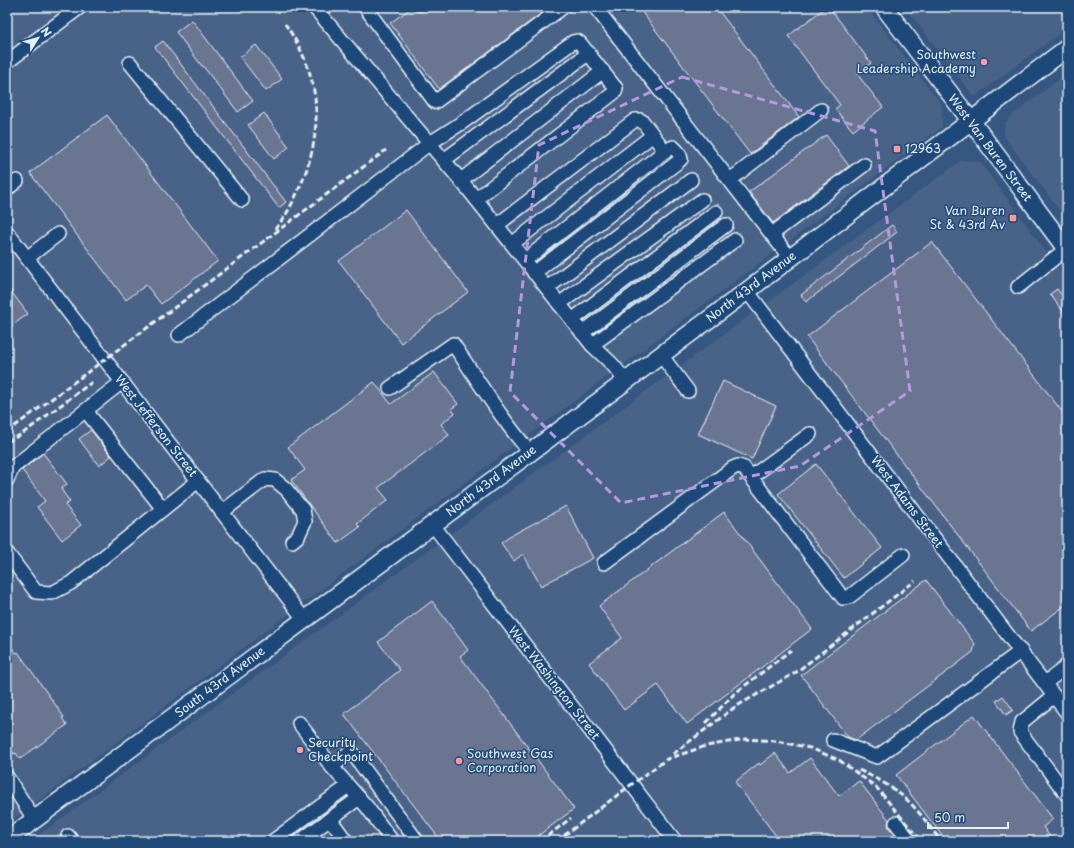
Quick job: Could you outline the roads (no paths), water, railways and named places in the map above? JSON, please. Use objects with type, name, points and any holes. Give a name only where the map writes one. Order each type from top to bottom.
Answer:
[{"type":"main road","name":"West Van Buren Street","points":[[884,7],[1066,249]]},
{"type":"main road","name":"North 43rd Avenue","points":[[433,525],[747,291],[1067,48]]},
{"type":"main road","name":"South 43rd Avenue","points":[[7,840],[433,525]]},
{"type":"street","points":[[7,62],[65,11],[80,7]]},
{"type":"street","points":[[314,7],[476,198],[592,345],[612,364],[626,381]]},
{"type":"street","points":[[365,7],[435,102],[563,7]]},
{"type":"street","points":[[596,7],[790,258]]},
{"type":"street","points":[[179,335],[430,143],[463,122],[572,42],[577,41],[589,53],[616,88],[616,91],[476,198]]},
{"type":"street","points":[[444,160],[589,53]]},
{"type":"street","points":[[130,63],[242,200]]},
{"type":"street","points":[[461,180],[603,71]]},
{"type":"street","points":[[730,180],[821,110]]},
{"type":"street","points":[[497,225],[635,120],[640,120],[643,122],[665,151]]},
{"type":"street","points":[[512,244],[653,135]]},
{"type":"street","points":[[524,260],[665,151],[673,146],[679,153],[680,160],[534,273]]},
{"type":"street","points":[[772,234],[864,165]]},
{"type":"street","points":[[547,288],[691,180]]},
{"type":"street","points":[[559,304],[702,200]]},
{"type":"street","points":[[572,320],[716,212]]},
{"type":"street","points":[[582,333],[726,225]]},
{"type":"street","name":"West Jefferson Street","points":[[7,232],[304,619]]},
{"type":"street","points":[[27,258],[58,234]]},
{"type":"street","points":[[592,345],[735,240]]},
{"type":"street","points":[[1018,287],[1066,249]]},
{"type":"street","name":"West Adams Street","points":[[747,291],[1067,713]]},
{"type":"street","points":[[390,388],[453,344],[519,440],[530,452]]},
{"type":"street","points":[[661,355],[688,391]]},
{"type":"street","points":[[7,480],[13,467],[122,382]]},
{"type":"street","points":[[86,411],[163,509]]},
{"type":"street","points":[[751,477],[810,434]]},
{"type":"street","points":[[604,563],[732,468],[738,466],[744,468],[843,598],[849,597],[903,555]]},
{"type":"street","points":[[222,512],[265,480],[275,480],[286,489],[303,510],[305,521],[298,536],[292,541]]},
{"type":"street","points":[[7,553],[36,592],[52,593],[71,583],[198,481]]},
{"type":"street","name":"West Washington Street","points":[[433,525],[675,841]]},
{"type":"street","points":[[833,740],[877,757],[1021,651]]},
{"type":"street","points":[[1045,683],[1066,667],[1067,664]]},
{"type":"street","points":[[1054,696],[1022,722],[1020,732],[1067,795]]},
{"type":"street","points":[[299,723],[332,767],[367,807],[392,841]]},
{"type":"street","points":[[332,767],[352,751],[417,841]]},
{"type":"street","points":[[7,777],[34,820]]},
{"type":"street","points":[[273,841],[348,786]]},
{"type":"street","points":[[300,841],[359,798]]},
{"type":"street","points":[[330,819],[346,841]]},
{"type":"street","points":[[896,823],[910,841]]},
{"type":"railway","points":[[275,229],[287,213],[302,182],[314,141],[316,120],[312,81],[306,61],[285,24]]},
{"type":"railway","points":[[7,432],[386,150]]},
{"type":"railway","points":[[7,442],[22,434],[92,382]]},
{"type":"railway","points":[[673,754],[735,707],[795,673],[915,581]]},
{"type":"railway","points":[[706,723],[734,694],[791,650]]},
{"type":"railway","points":[[557,841],[667,759],[706,746],[746,739],[777,741],[810,748],[839,760],[876,787],[921,841]]},
{"type":"railway","points":[[859,770],[872,776],[902,795],[925,820],[941,841]]},
{"type":"railway","points":[[541,841],[571,818]]},
{"type":"place","name":"Southwest Leadership Academy","points":[[984,62]]},
{"type":"place","name":"12963","points":[[897,149]]},
{"type":"place","name":"Van Buren St & 43rd Av","points":[[1013,218]]},
{"type":"place","name":"Security Checkpoint","points":[[300,750]]},
{"type":"place","name":"Southwest Gas Corporation","points":[[459,761]]}]
